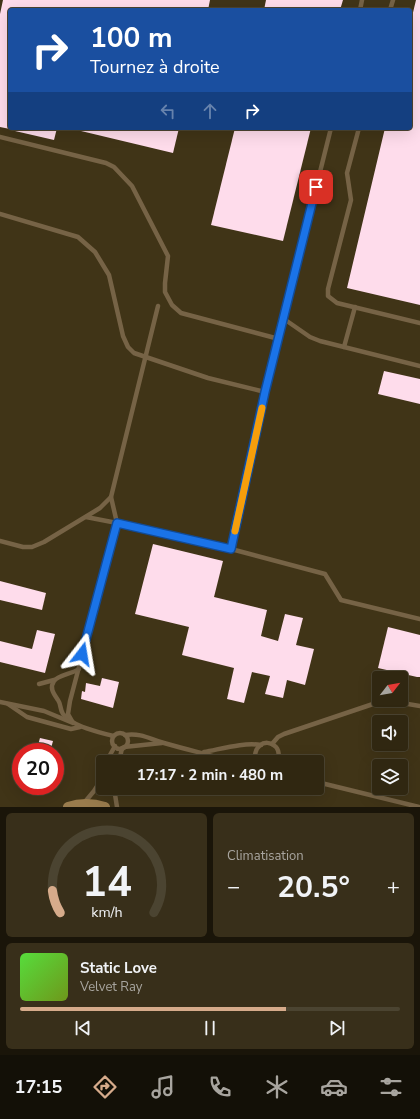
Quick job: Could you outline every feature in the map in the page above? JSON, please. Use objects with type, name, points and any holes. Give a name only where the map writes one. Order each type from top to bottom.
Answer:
[{"type":"main road","points":[[68,807],[83,804],[105,807]]},
{"type":"lane","points":[[231,549],[265,392],[331,130]]},
{"type":"lane","points":[[358,130],[347,173],[351,200],[328,289],[328,296],[337,303],[420,323]]},
{"type":"lane","points":[[0,137],[106,163],[114,167],[132,186],[168,256],[165,292],[172,305],[181,313],[279,339]]},
{"type":"lane","points":[[0,214],[78,237],[87,243],[95,252],[109,275],[123,336],[128,347],[134,353],[145,358],[208,378],[265,392]]},
{"type":"lane","points":[[72,721],[68,714],[78,669],[117,523],[111,497],[158,306]]},
{"type":"lane","points":[[344,347],[355,307]]},
{"type":"lane","points":[[284,318],[310,337],[420,366]]},
{"type":"lane","points":[[0,541],[23,547],[32,547],[44,542],[86,517],[100,508],[111,497]]},
{"type":"lane","points":[[86,517],[231,549],[326,574],[341,600],[420,619]]},
{"type":"lane","points":[[78,669],[74,673],[56,678],[50,682],[39,684],[46,687],[53,693],[63,714],[78,726]]},
{"type":"lane","points":[[53,693],[52,686],[56,678]]},
{"type":"lane","points":[[272,744],[278,737],[284,734],[376,703],[390,701],[420,706]]},
{"type":"lane","points":[[0,702],[44,710],[78,726],[113,736],[117,733],[125,735],[134,734],[153,738],[162,743],[212,755]]},
{"type":"lane","points":[[8,704],[27,717],[71,729],[78,726]]},
{"type":"lane","points":[[121,755],[123,747],[127,742],[125,735]]},
{"type":"lane","points":[[113,736],[112,743],[115,746]]},
{"type":"lane","points":[[115,746],[123,747],[162,743]]},
{"type":"lane","points":[[202,752],[246,744],[261,745],[264,743],[272,744],[278,750],[278,755]]},
{"type":"lane","points":[[255,755],[256,750],[261,745]]},
{"type":"lane","points":[[110,755],[115,746]]},
{"type":"lane","points":[[324,784],[419,807]]},
{"type":"lane","points":[[83,804],[96,788]]},
{"type":"lane","points":[[115,795],[117,807]]},
{"type":"building","points":[[3,0],[210,0],[208,8],[8,8],[8,129],[0,127],[0,14]]},
{"type":"building","points":[[266,0],[343,0],[341,8],[264,8]]},
{"type":"building","points":[[416,0],[420,0],[420,305],[347,288],[385,130],[412,130],[412,17]]},
{"type":"building","points":[[15,130],[56,130],[54,140]]},
{"type":"building","points":[[81,130],[179,130],[173,153]]},
{"type":"building","points":[[235,130],[311,130],[283,241],[211,225]]},
{"type":"building","points":[[384,371],[420,379],[420,404],[378,394]]},
{"type":"building","points":[[153,544],[223,561],[214,597],[267,610],[261,636],[278,641],[285,614],[303,618],[296,645],[314,649],[305,685],[287,680],[283,698],[265,694],[270,676],[252,672],[244,703],[227,699],[234,668],[182,655],[189,627],[135,614]]},
{"type":"building","points":[[0,581],[46,593],[42,610],[0,600]]},
{"type":"building","points":[[388,627],[420,635],[420,677],[408,675],[408,671],[391,671],[378,668]]},
{"type":"building","points":[[37,630],[55,634],[45,673],[0,662],[0,641],[32,649]]},
{"type":"building","points":[[102,678],[119,682],[113,708],[81,699],[82,691],[85,692],[86,683],[100,686]]},
{"type":"building","points":[[40,738],[53,741],[52,743],[39,743]]},
{"type":"slow traffic","points":[[235,531],[262,408]]},
{"type":"route","points":[[82,654],[117,523],[231,549],[265,392],[316,187]]}]
